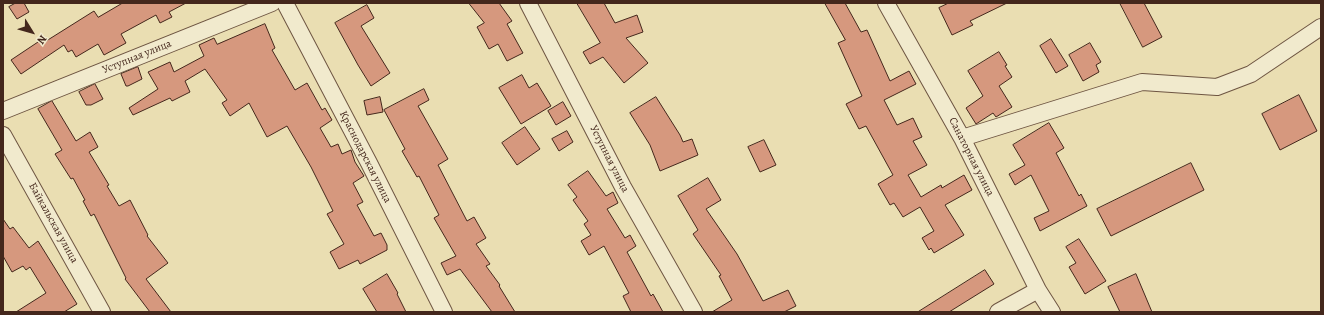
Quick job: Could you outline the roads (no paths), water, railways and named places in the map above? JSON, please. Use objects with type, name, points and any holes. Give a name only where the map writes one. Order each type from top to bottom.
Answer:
[{"type":"street","name":"Уступная улица","points":[[3,111],[272,3]]},
{"type":"street","name":"Краснодарская улица","points":[[285,3],[369,163],[444,312]]},
{"type":"street","name":"Уступная улица","points":[[528,3],[623,187],[694,312]]},
{"type":"street","name":"Санаторная улица","points":[[886,3],[962,138],[1038,290],[1052,312]]},
{"type":"street","points":[[962,138],[1142,82],[1217,87],[1251,74],[1321,26]]},
{"type":"street","name":"Байкальская улица","points":[[3,135],[102,312]]},
{"type":"street","points":[[998,312],[1038,290]]}]
